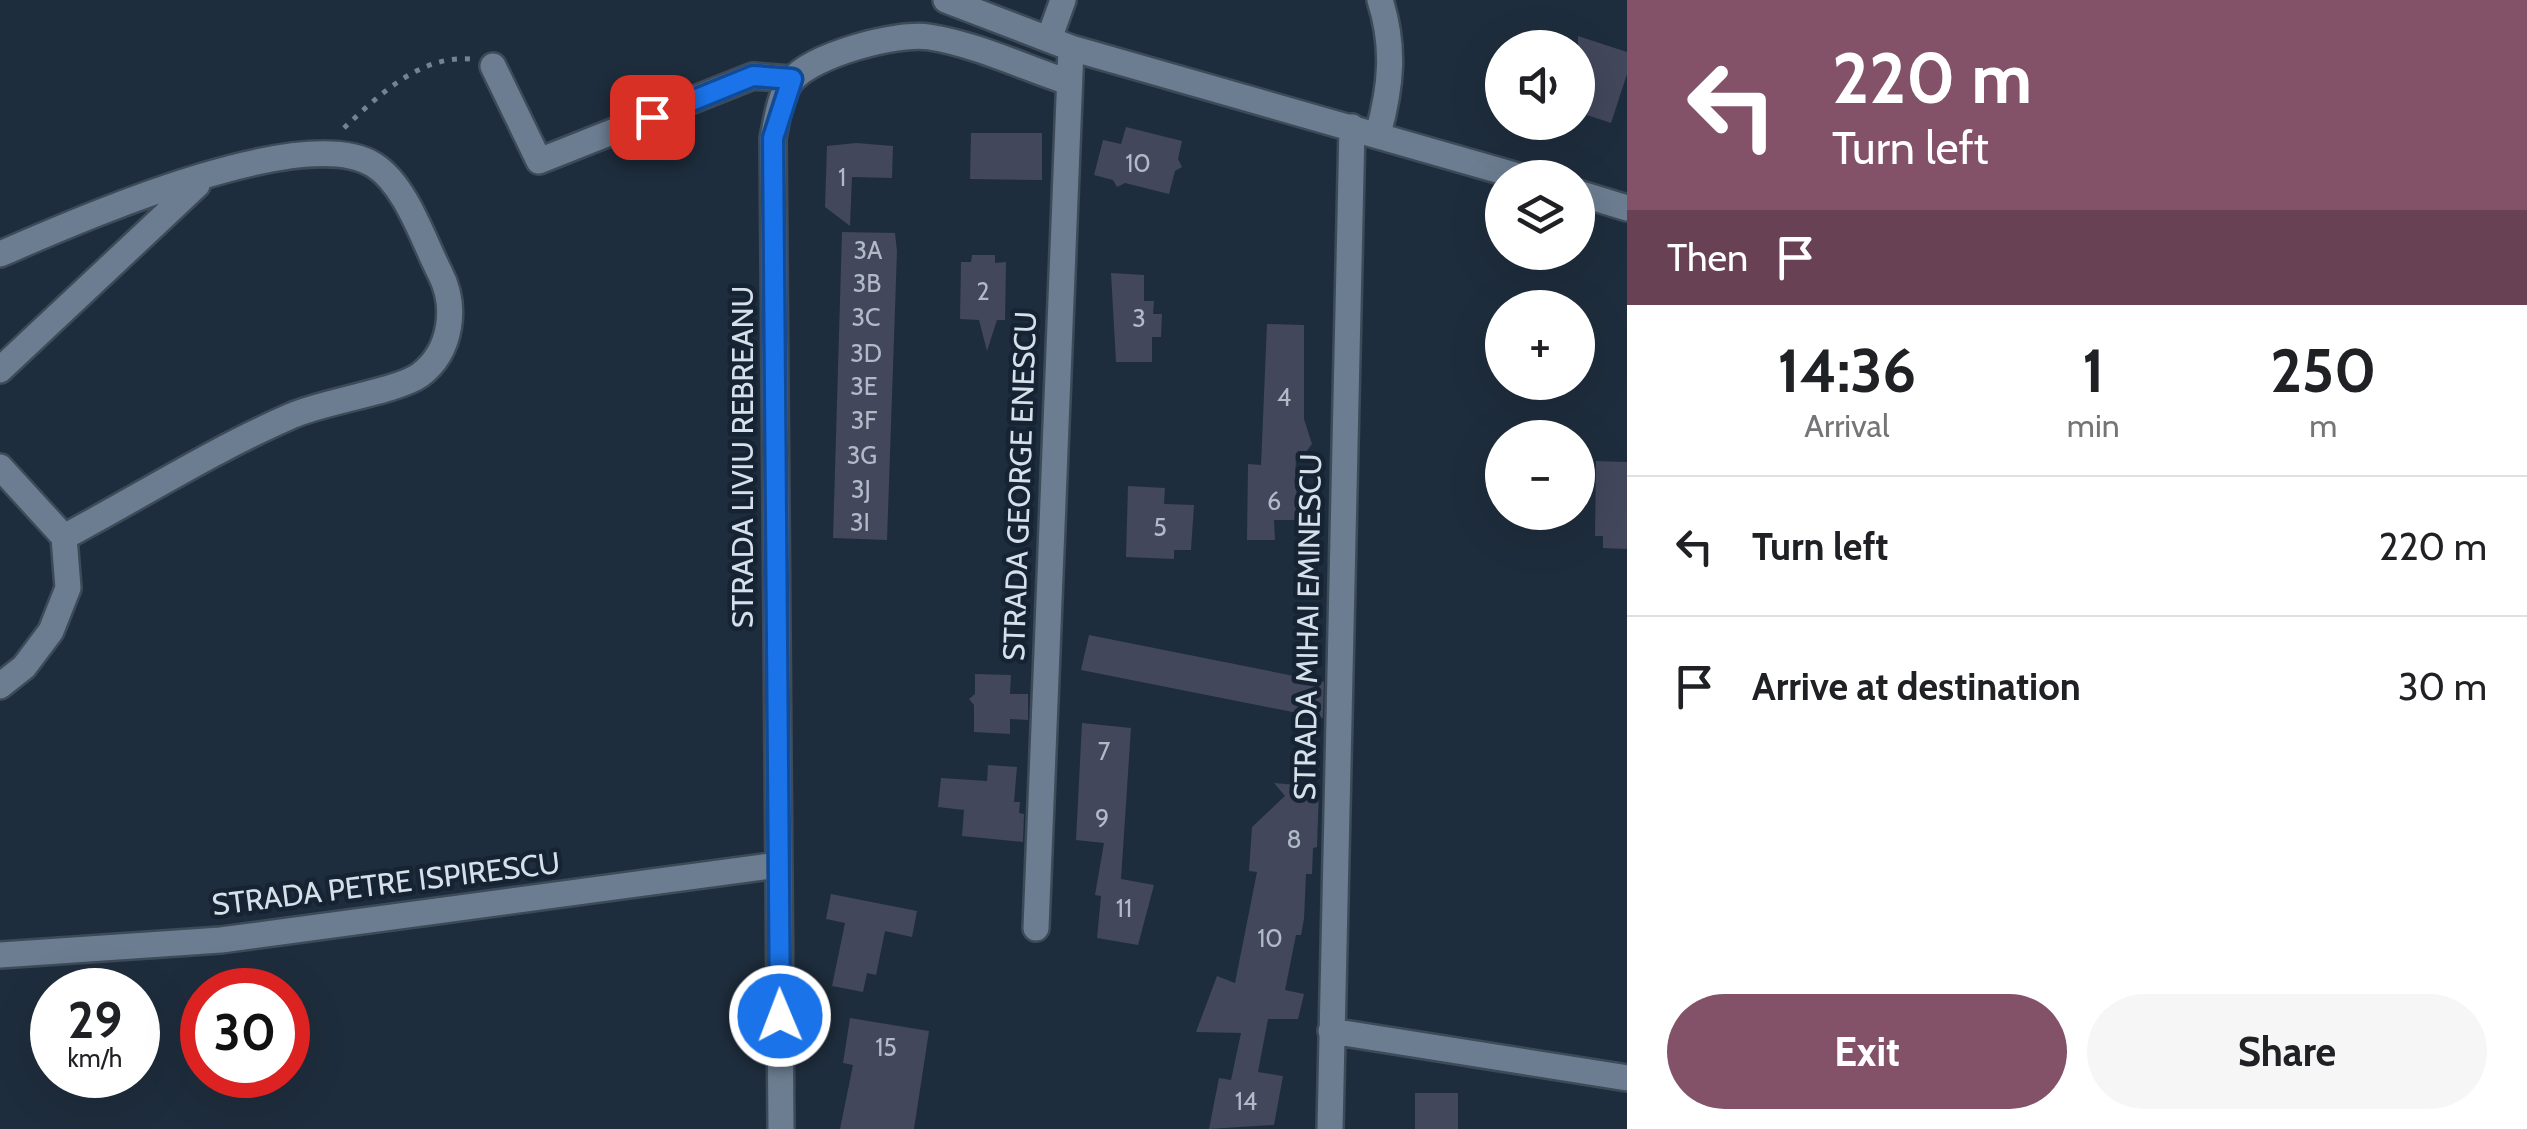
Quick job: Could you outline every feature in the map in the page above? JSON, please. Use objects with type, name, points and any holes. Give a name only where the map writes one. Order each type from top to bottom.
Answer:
[{"type":"street","points":[[946,0],[1060,43],[1485,166]]},
{"type":"street","name":"STRADA GEORGE ENESCU","points":[[1036,928],[1068,82],[1060,43],[1063,0]]},
{"type":"street","points":[[1378,134],[1390,92],[1390,34],[1380,0]]},
{"type":"street","points":[[493,66],[539,161],[753,76],[792,79],[876,41],[929,37],[1068,82]]},
{"type":"street","name":"STRADA LIVIU REBREANU","points":[[781,1129],[773,138],[792,79]]},
{"type":"street","name":"STRADA MIHAI EMINESCU","points":[[1330,1129],[1352,126]]},
{"type":"street","points":[[0,254],[122,202],[270,159],[318,152],[356,156],[376,166],[396,188],[450,292],[445,343],[420,375],[292,415],[64,537]]},
{"type":"street","points":[[0,370],[205,178]]},
{"type":"street","points":[[1595,198],[1627,208]]},
{"type":"street","points":[[0,466],[64,537],[68,588],[61,613],[24,667],[0,686]]},
{"type":"street","name":"STRADA PETRE ISPIRESCU","points":[[0,955],[221,940],[778,865]]},
{"type":"street","points":[[1331,1031],[1627,1078]]},
{"type":"path","points":[[318,152],[412,72],[452,58],[493,66]]},
{"type":"building","points":[[1595,42],[1627,52],[1627,74],[1611,123],[1595,118]]},
{"type":"building","points":[[1126,127],[1182,141],[1178,159],[1182,167],[1175,171],[1169,194],[1125,183],[1117,187],[1113,180],[1094,175],[1103,140],[1121,144]]},
{"type":"building","points":[[971,133],[1042,133],[1042,180],[970,179]]},
{"type":"building","points":[[827,146],[893,146],[892,178],[852,177],[850,226],[825,207]]},
{"type":"building","points":[[842,232],[895,233],[887,540],[833,538]]},
{"type":"building","points":[[972,255],[995,255],[995,263],[1006,262],[1005,320],[997,320],[987,351],[979,320],[960,319],[961,262],[971,262]]},
{"type":"building","points":[[1111,273],[1144,275],[1144,301],[1154,301],[1153,314],[1162,314],[1161,337],[1152,337],[1152,362],[1116,362]]},
{"type":"building","points":[[1267,324],[1304,325],[1304,419],[1312,444],[1303,456],[1296,455],[1295,488],[1301,502],[1294,520],[1274,520],[1275,540],[1247,540],[1248,464],[1261,465]]},
{"type":"building","points":[[1596,461],[1627,462],[1627,549],[1603,548],[1603,536],[1595,536]]},
{"type":"building","points":[[1128,486],[1165,488],[1164,504],[1194,505],[1191,550],[1174,550],[1174,559],[1126,557]]},
{"type":"building","points":[[1089,635],[1324,682],[1323,718],[1081,670]]},
{"type":"building","points":[[975,674],[1011,675],[1010,694],[1028,694],[1028,720],[1010,719],[1010,734],[974,732],[974,705],[969,699],[975,694]]},
{"type":"building","points":[[1082,723],[1131,728],[1121,879],[1154,885],[1138,945],[1097,938],[1101,896],[1095,895],[1104,843],[1076,840]]},
{"type":"building","points":[[988,765],[1017,767],[1014,802],[1020,802],[1019,813],[1024,814],[1023,842],[962,836],[964,810],[938,807],[941,778],[987,781]]},
{"type":"building","points":[[1274,783],[1319,787],[1317,847],[1313,848],[1312,874],[1306,874],[1304,919],[1301,935],[1296,935],[1285,990],[1304,994],[1298,1019],[1268,1019],[1258,1072],[1283,1076],[1274,1125],[1209,1129],[1219,1078],[1231,1080],[1241,1033],[1196,1032],[1217,976],[1235,983],[1257,872],[1249,871],[1252,827],[1285,796]]},
{"type":"building","points":[[831,894],[917,911],[912,937],[885,931],[876,975],[867,973],[863,992],[832,986],[845,923],[826,919]]},
{"type":"building","points":[[850,1018],[929,1031],[914,1129],[840,1129],[853,1065],[843,1063]]},
{"type":"building","points":[[1415,1093],[1458,1093],[1458,1129],[1415,1129]]},
{"type":"route","points":[[652,117],[753,76],[792,79],[780,106],[773,138],[780,1016]]}]
